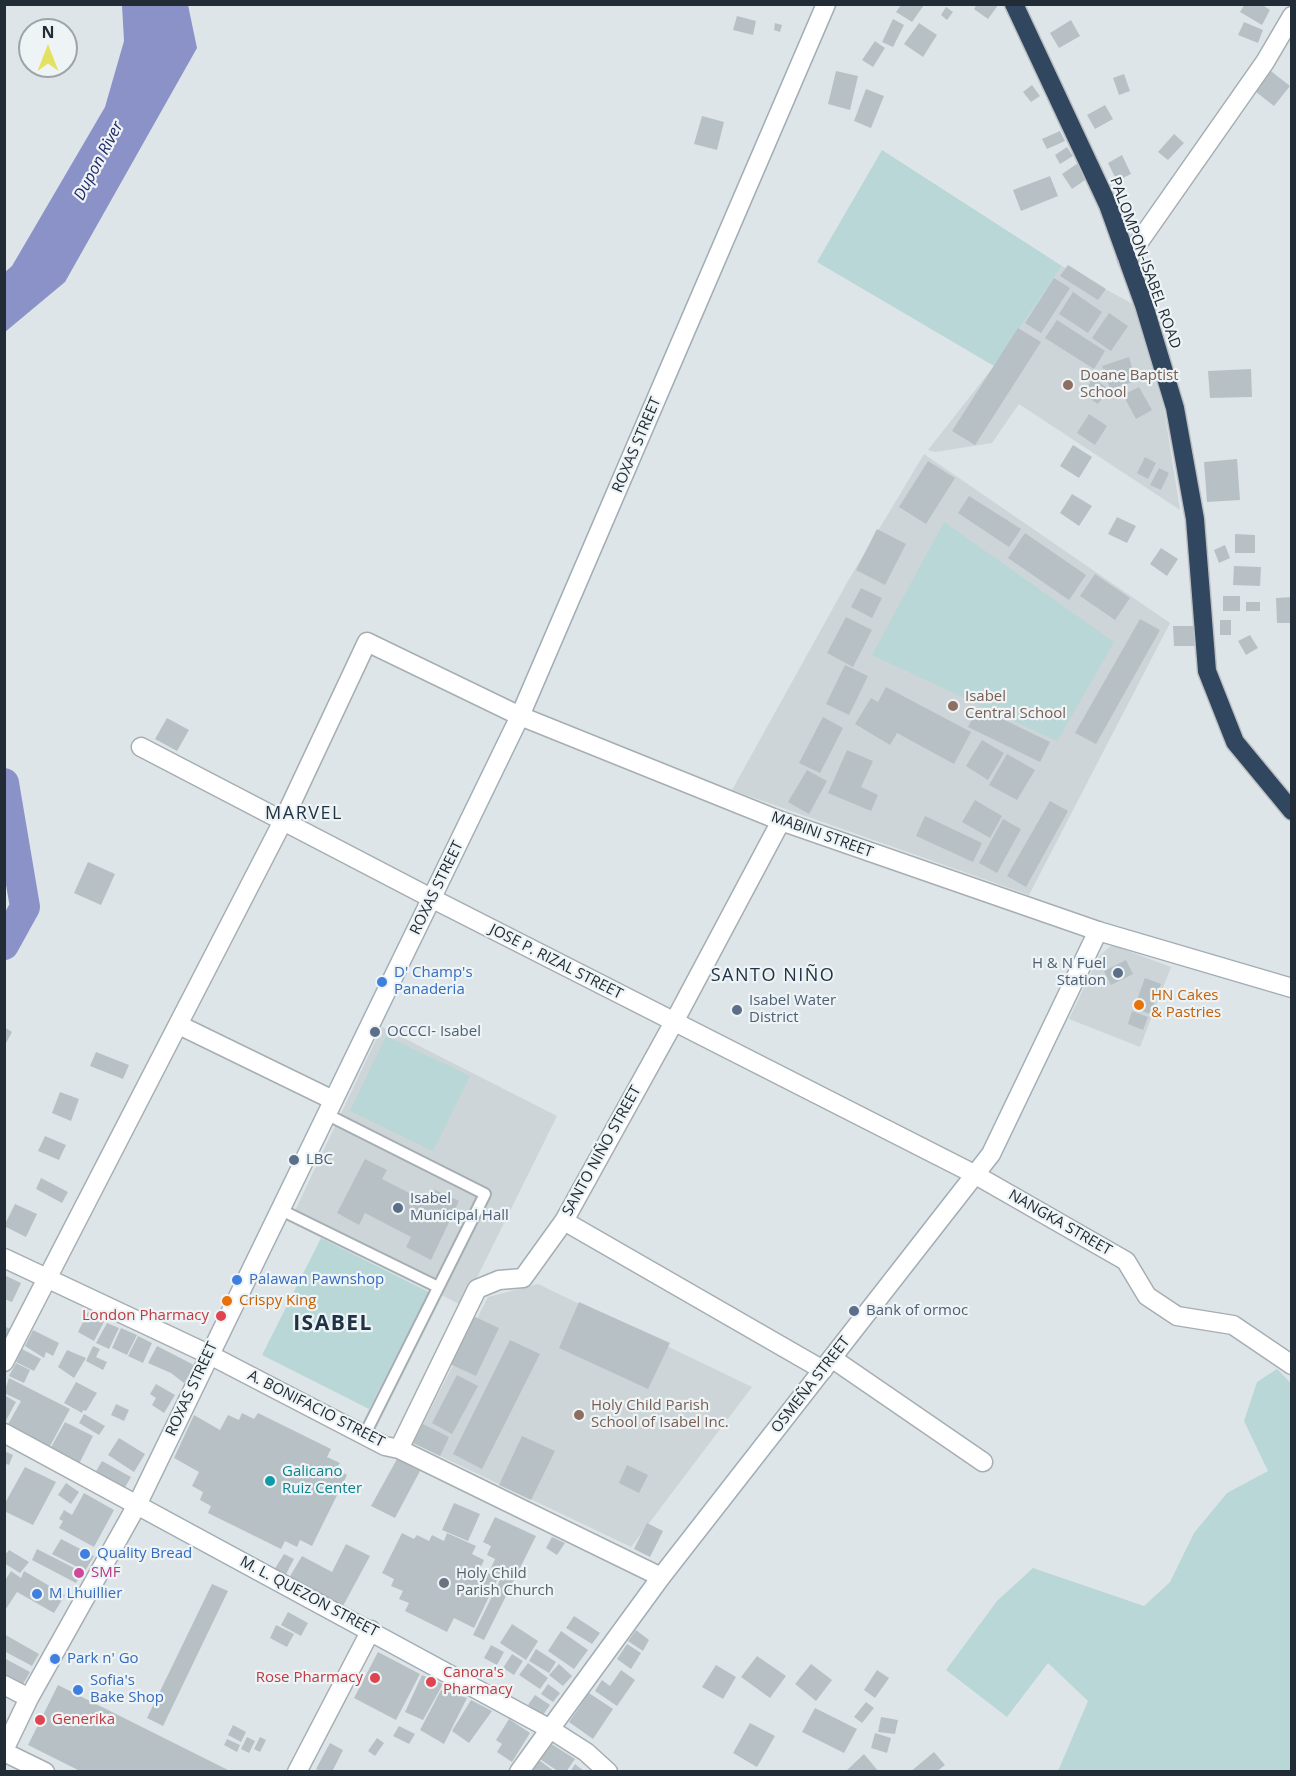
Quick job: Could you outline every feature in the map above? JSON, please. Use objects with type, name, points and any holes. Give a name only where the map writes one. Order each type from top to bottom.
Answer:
[{"type":"highway","name":"PALOMPON-ISABEL ROAD","points":[[1014,4],[1108,205],[1144,305],[1175,408],[1195,519],[1207,670],[1235,742],[1292,811]]},
{"type":"street","name":"ROXAS STREET","points":[[4,1751],[29,1698],[137,1505],[208,1354],[520,716],[826,4]]},
{"type":"street","points":[[1127,259],[1265,62],[1292,15]]},
{"type":"street","name":"MABINI STREET","points":[[283,821],[367,642],[520,716],[781,821],[1098,931],[1292,988]]},
{"type":"street","name":"JOSE P. RIZAL STREET","points":[[141,747],[431,898],[974,1174]]},
{"type":"street","points":[[4,1362],[283,821]]},
{"type":"street","name":"SANTO NIÑO STREET","points":[[399,1449],[477,1289],[499,1280],[522,1278],[564,1221],[781,821]]},
{"type":"street","name":"OSMEÑA STREET","points":[[519,1772],[661,1576],[991,1154],[1098,931]]},
{"type":"street","points":[[178,1025],[329,1107]]},
{"type":"street","name":"NANGKA STREET","points":[[974,1174],[1126,1261],[1147,1296],[1177,1316],[1233,1324],[1292,1365]]},
{"type":"street","points":[[564,1221],[828,1365],[983,1461]]},
{"type":"street","name":"A. BONIFACIO STREET","points":[[4,1258],[208,1354],[385,1446],[399,1449],[661,1576]]},
{"type":"street","name":"M. L. QUEZON STREET","points":[[4,1433],[550,1729],[586,1752],[608,1772]]},
{"type":"street","points":[[297,1772],[371,1630]]},
{"type":"street","points":[[4,1685],[29,1698]]},
{"type":"street","points":[[4,1751],[45,1772]]},
{"type":"lane","points":[[329,1107],[484,1194],[365,1434]]},
{"type":"lane","points":[[279,1209],[438,1287]]},
{"type":"shaded area","points":[[882,150],[1062,266],[994,366],[817,262]]},
{"type":"shaded area","name":"Doane Baptist School","points":[[1062,266],[1133,304],[1164,409],[1180,510],[1019,404],[992,443],[935,452],[928,450],[994,366]]},
{"type":"shaded area","name":"Isabel Central School","points":[[924,454],[1170,623],[1029,895],[732,790],[848,581]]},
{"type":"shaded area","points":[[944,522],[1114,642],[1057,741],[872,655]]},
{"type":"shaded area","points":[[1112,945],[1171,967],[1140,1047],[1069,1019],[1099,956]]},
{"type":"shaded area","points":[[382,1027],[557,1116],[463,1306],[291,1219]]},
{"type":"shaded area","points":[[386,1036],[470,1076],[433,1151],[350,1111]]},
{"type":"shaded area","points":[[321,1238],[429,1292],[369,1409],[262,1355]]},
{"type":"shaded area","name":"Holy Child Parish School of Isabel Inc.","points":[[538,1284],[752,1387],[631,1547],[413,1443],[488,1297]]},
{"type":"shaded area","points":[[1277,1369],[1292,1384],[1291,1771],[1058,1771],[1088,1701],[1048,1663],[1007,1717],[946,1670],[997,1601],[1033,1568],[1144,1606],[1170,1582],[1194,1533],[1227,1493],[1268,1471],[1244,1421],[1257,1382]]},
{"type":"water","name":"Dupon River","points":[[122,5],[188,5],[197,48],[65,282],[5,332],[5,272],[12,266],[105,107],[124,41]]},
{"type":"building","points":[[977,4],[999,4],[988,19],[974,9]]},
{"type":"building","points":[[1245,4],[1261,4],[1270,10],[1262,25],[1240,12]]},
{"type":"building","points":[[901,5],[924,5],[912,22],[896,12]]},
{"type":"building","points":[[946,7],[953,12],[947,20],[941,15]]},
{"type":"building","points":[[737,16],[756,21],[753,35],[733,30]]},
{"type":"building","points":[[893,19],[904,25],[893,47],[882,42]]},
{"type":"building","points":[[1071,20],[1080,36],[1059,48],[1050,33]]},
{"type":"building","points":[[1244,22],[1263,30],[1258,43],[1238,35]]},
{"type":"building","points":[[775,23],[782,25],[780,32],[774,30]]},
{"type":"building","points":[[919,23],[937,35],[923,57],[904,44]]},
{"type":"building","points":[[875,41],[885,48],[873,67],[862,60]]},
{"type":"building","points":[[1267,68],[1290,86],[1274,106],[1251,88]]},
{"type":"building","points":[[836,71],[858,76],[850,110],[828,104]]},
{"type":"building","points":[[1124,74],[1130,91],[1119,95],[1113,78]]},
{"type":"building","points":[[1032,85],[1040,96],[1031,102],[1023,92]]},
{"type":"building","points":[[866,89],[884,96],[871,128],[854,121]]},
{"type":"building","points":[[1105,105],[1113,119],[1095,129],[1087,115]]},
{"type":"building","points":[[702,116],[724,122],[717,150],[694,144]]},
{"type":"building","points":[[1060,131],[1065,141],[1047,149],[1042,139]]},
{"type":"building","points":[[1174,134],[1184,143],[1168,160],[1158,152]]},
{"type":"building","points":[[1067,147],[1073,156],[1060,164],[1055,155]]},
{"type":"building","points":[[1122,155],[1131,174],[1117,181],[1108,163]]},
{"type":"building","points":[[1078,163],[1088,178],[1072,189],[1062,174]]},
{"type":"building","points":[[1050,176],[1058,196],[1021,211],[1013,190]]},
{"type":"building","points":[[1068,265],[1106,289],[1098,300],[1060,276]]},
{"type":"building","points":[[1054,278],[1070,288],[1041,333],[1025,323]]},
{"type":"building","points":[[1073,292],[1102,312],[1088,333],[1059,314]]},
{"type":"building","points":[[1109,313],[1128,326],[1111,351],[1092,338]]},
{"type":"building","points":[[1057,320],[1105,351],[1094,369],[1045,338]]},
{"type":"building","points":[[1018,328],[1041,342],[975,445],[952,431]]},
{"type":"building","points":[[1129,357],[1136,381],[1110,389],[1102,366]]},
{"type":"building","points":[[1251,369],[1252,397],[1210,398],[1208,371]]},
{"type":"building","points":[[1093,378],[1109,389],[1098,404],[1083,394]]},
{"type":"building","points":[[1139,387],[1152,410],[1136,419],[1123,395]]},
{"type":"building","points":[[1089,414],[1107,426],[1095,445],[1077,433]]},
{"type":"building","points":[[1073,445],[1092,457],[1079,478],[1060,466]]},
{"type":"building","points":[[1145,457],[1156,463],[1148,479],[1137,473]]},
{"type":"building","points":[[1237,459],[1240,500],[1207,502],[1204,462]]},
{"type":"building","points":[[928,461],[955,478],[926,524],[899,507]]},
{"type":"building","points":[[1159,468],[1169,473],[1161,490],[1150,485]]},
{"type":"building","points":[[1072,494],[1092,506],[1079,526],[1060,513]]},
{"type":"building","points":[[969,496],[1021,529],[1009,547],[958,513]]},
{"type":"building","points":[[1117,517],[1136,526],[1127,543],[1108,534]]},
{"type":"building","points":[[877,529],[906,544],[885,585],[856,570]]},
{"type":"building","points":[[1025,533],[1086,575],[1069,600],[1008,558]]},
{"type":"building","points":[[1235,534],[1255,535],[1255,553],[1235,553]]},
{"type":"building","points":[[1225,545],[1230,558],[1219,563],[1214,550]]},
{"type":"building","points":[[1161,548],[1178,559],[1167,576],[1150,564]]},
{"type":"building","points":[[1234,566],[1261,567],[1260,586],[1233,585]]},
{"type":"building","points":[[1095,574],[1130,598],[1115,620],[1080,596]]},
{"type":"building","points":[[861,588],[882,598],[872,618],[851,607]]},
{"type":"building","points":[[1223,596],[1240,596],[1240,611],[1223,611]]},
{"type":"building","points":[[1292,597],[1292,623],[1277,623],[1276,598]]},
{"type":"building","points":[[1246,602],[1260,602],[1260,611],[1246,611]]},
{"type":"building","points":[[846,617],[872,630],[853,667],[827,653]]},
{"type":"building","points":[[1140,619],[1160,630],[1096,744],[1075,733]]},
{"type":"building","points":[[1220,620],[1231,620],[1231,635],[1220,635]]},
{"type":"building","points":[[1173,626],[1194,626],[1195,646],[1174,646]]},
{"type":"building","points":[[1250,635],[1258,648],[1246,655],[1238,641]]},
{"type":"building","points":[[845,665],[868,676],[849,715],[826,704]]},
{"type":"building","points":[[886,687],[971,732],[954,764],[897,733],[890,745],[855,724],[871,698],[878,702]]},
{"type":"building","points":[[978,707],[1050,742],[1040,762],[968,727]]},
{"type":"building","points":[[823,717],[843,728],[820,773],[799,763]]},
{"type":"building","points":[[167,718],[189,730],[177,751],[155,739]]},
{"type":"building","points":[[982,740],[1004,753],[988,780],[966,766]]},
{"type":"building","points":[[847,750],[873,761],[861,787],[878,795],[871,811],[828,793]]},
{"type":"building","points":[[1007,754],[1035,770],[1017,800],[989,785]]},
{"type":"building","points":[[807,770],[827,781],[809,814],[788,802]]},
{"type":"building","points":[[975,800],[1002,816],[990,838],[962,822]]},
{"type":"building","points":[[1050,801],[1068,811],[1026,887],[1007,876]]},
{"type":"building","points":[[925,816],[982,843],[973,862],[916,836]]},
{"type":"building","points":[[1003,819],[1021,829],[997,873],[979,863]]},
{"type":"building","points":[[88,862],[115,874],[101,905],[74,893]]},
{"type":"building","name":"H & N Fuel Station","points":[[1126,960],[1133,974],[1111,985],[1104,971]]},
{"type":"building","points":[[1145,978],[1161,984],[1150,1014],[1134,1008]]},
{"type":"building","points":[[1132,1011],[1148,1017],[1143,1030],[1128,1024]]},
{"type":"building","points":[[4,1027],[12,1032],[4,1047]]},
{"type":"building","points":[[96,1052],[129,1065],[123,1079],[90,1066]]},
{"type":"building","points":[[60,1092],[79,1099],[71,1121],[52,1113]]},
{"type":"building","points":[[45,1136],[66,1145],[59,1160],[38,1151]]},
{"type":"building","name":"Isabel Municipal Hall","points":[[365,1159],[387,1170],[382,1179],[427,1202],[433,1189],[459,1201],[431,1260],[406,1247],[411,1237],[365,1213],[359,1225],[337,1213]]},
{"type":"building","points":[[41,1178],[68,1192],[62,1203],[36,1189]]},
{"type":"building","points":[[15,1204],[37,1214],[26,1237],[4,1226]]},
{"type":"building","points":[[4,1275],[21,1283],[12,1302],[4,1299]]},
{"type":"building","points":[[579,1302],[670,1343],[648,1389],[559,1348]]},
{"type":"building","points":[[88,1312],[105,1320],[94,1341],[78,1332]]},
{"type":"building","points":[[473,1316],[499,1328],[476,1376],[450,1364]]},
{"type":"building","points":[[107,1323],[119,1328],[109,1349],[96,1343]]},
{"type":"building","points":[[4,1326],[10,1329],[4,1340]]},
{"type":"building","points":[[121,1328],[137,1335],[127,1355],[112,1348]]},
{"type":"building","points":[[33,1330],[59,1343],[53,1356],[46,1352],[44,1358],[25,1346]]},
{"type":"building","points":[[138,1336],[152,1343],[143,1363],[128,1356]]},
{"type":"building","points":[[510,1340],[540,1354],[482,1469],[453,1454]]},
{"type":"building","points":[[93,1346],[100,1349],[96,1357],[107,1362],[103,1370],[86,1361]]},
{"type":"building","points":[[157,1346],[194,1365],[184,1383],[171,1373],[148,1363]]},
{"type":"building","points":[[22,1349],[41,1359],[34,1371],[16,1362]]},
{"type":"building","points":[[67,1350],[86,1358],[74,1378],[58,1367]]},
{"type":"building","points":[[16,1363],[30,1370],[24,1383],[9,1376]]},
{"type":"building","points":[[457,1375],[478,1386],[452,1434],[432,1423]]},
{"type":"building","points":[[9,1378],[70,1409],[49,1448],[7,1426],[21,1401],[4,1393]]},
{"type":"building","points":[[76,1382],[97,1393],[86,1411],[83,1410],[82,1413],[64,1403]]},
{"type":"building","points":[[156,1384],[175,1395],[164,1413],[152,1405],[156,1398],[150,1394]]},
{"type":"building","points":[[4,1395],[16,1402],[4,1424]]},
{"type":"building","points":[[116,1404],[129,1410],[124,1421],[111,1415]]},
{"type":"building","name":"Galicano Ruiz Center","points":[[242,1413],[254,1419],[258,1413],[331,1449],[327,1457],[340,1463],[336,1469],[347,1475],[312,1546],[300,1540],[297,1547],[285,1541],[281,1549],[208,1513],[211,1506],[200,1500],[203,1492],[192,1486],[199,1472],[174,1458],[194,1415],[220,1430],[228,1415],[239,1420]]},
{"type":"building","points":[[84,1414],[105,1426],[99,1435],[79,1423]]},
{"type":"building","points":[[65,1422],[93,1436],[79,1464],[50,1449]]},
{"type":"building","points":[[423,1424],[449,1437],[440,1456],[413,1443]]},
{"type":"building","points":[[522,1436],[555,1451],[531,1500],[499,1485]]},
{"type":"building","points":[[119,1438],[145,1454],[134,1472],[108,1455]]},
{"type":"building","points":[[4,1451],[13,1455],[9,1465],[4,1463]]},
{"type":"building","points":[[397,1459],[420,1471],[395,1518],[371,1506]]},
{"type":"building","points":[[102,1461],[131,1477],[124,1489],[95,1473]]},
{"type":"building","points":[[627,1465],[648,1475],[639,1493],[619,1483]]},
{"type":"building","points":[[25,1467],[56,1482],[33,1525],[4,1511],[4,1505]]},
{"type":"building","points":[[66,1483],[79,1492],[71,1504],[58,1495]]},
{"type":"building","points":[[84,1493],[114,1510],[94,1547],[59,1528],[63,1521],[59,1519],[64,1510],[72,1515]]},
{"type":"building","points":[[454,1503],[480,1514],[468,1541],[442,1530]]},
{"type":"building","points":[[495,1517],[536,1536],[484,1640],[473,1635],[502,1576],[490,1570],[495,1559],[487,1555],[491,1546],[483,1542]]},
{"type":"building","points":[[647,1523],[663,1531],[650,1557],[634,1549]]},
{"type":"building","name":"Holy Child Parish Church","points":[[402,1533],[414,1539],[417,1535],[429,1541],[432,1535],[444,1541],[447,1533],[476,1546],[472,1554],[484,1560],[480,1569],[498,1578],[474,1628],[454,1618],[447,1632],[405,1611],[409,1603],[399,1599],[403,1591],[391,1586],[394,1579],[382,1573]]},
{"type":"building","points":[[552,1537],[565,1543],[557,1555],[546,1548]]},
{"type":"building","points":[[61,1539],[94,1556],[85,1571],[52,1554]]},
{"type":"building","points":[[346,1544],[370,1556],[343,1606],[289,1578],[302,1556],[332,1572]]},
{"type":"building","points":[[37,1549],[82,1572],[76,1583],[32,1560]]},
{"type":"building","points":[[9,1550],[29,1562],[20,1573],[4,1563],[4,1556]]},
{"type":"building","points":[[284,1554],[294,1559],[285,1576],[274,1570]]},
{"type":"building","points":[[11,1571],[21,1578],[24,1571],[65,1595],[54,1613],[17,1592],[4,1612],[4,1582]]},
{"type":"building","points":[[212,1584],[228,1591],[163,1726],[147,1718]]},
{"type":"building","points":[[288,1612],[308,1623],[301,1636],[281,1625]]},
{"type":"building","points":[[574,1616],[600,1633],[592,1644],[566,1628]]},
{"type":"building","points":[[512,1624],[538,1641],[526,1660],[500,1643]]},
{"type":"building","points":[[276,1625],[294,1634],[287,1647],[270,1638]]},
{"type":"building","points":[[636,1630],[649,1640],[643,1651],[628,1641]]},
{"type":"building","points":[[561,1631],[588,1650],[574,1669],[548,1651]]},
{"type":"building","points":[[4,1634],[39,1654],[32,1666],[4,1651]]},
{"type":"building","points":[[627,1644],[641,1653],[631,1669],[617,1659]]},
{"type":"building","points":[[491,1645],[504,1652],[497,1665],[484,1658]]},
{"type":"building","points":[[536,1649],[556,1662],[549,1673],[529,1661]]},
{"type":"building","points":[[378,1652],[420,1674],[396,1720],[354,1698]]},
{"type":"building","points":[[512,1654],[523,1661],[514,1675],[503,1668]]},
{"type":"building","points":[[757,1656],[786,1676],[770,1698],[741,1677]]},
{"type":"building","points":[[4,1658],[30,1672],[22,1686],[4,1675]]},
{"type":"building","points":[[528,1663],[548,1678],[540,1689],[519,1675]]},
{"type":"building","points":[[559,1664],[572,1676],[563,1686],[549,1675]]},
{"type":"building","points":[[811,1664],[832,1680],[816,1701],[795,1684]]},
{"type":"building","points":[[716,1665],[736,1677],[723,1699],[702,1687]]},
{"type":"building","points":[[621,1670],[635,1680],[617,1706],[595,1691],[602,1680],[610,1686]]},
{"type":"building","points":[[877,1670],[889,1678],[875,1698],[864,1690]]},
{"type":"building","points":[[422,1675],[443,1684],[423,1720],[405,1712]]},
{"type":"building","points":[[548,1684],[560,1693],[553,1702],[541,1694]]},
{"type":"building","points":[[58,1685],[232,1772],[82,1772],[28,1745]]},
{"type":"building","points":[[441,1690],[467,1698],[444,1744],[420,1730]]},
{"type":"building","points":[[589,1693],[613,1709],[593,1739],[569,1722]]},
{"type":"building","points":[[535,1695],[550,1705],[543,1715],[528,1705]]},
{"type":"building","points":[[471,1700],[492,1711],[469,1743],[452,1731]]},
{"type":"building","points":[[866,1702],[874,1708],[862,1723],[854,1717]]},
{"type":"building","points":[[815,1708],[857,1729],[844,1753],[802,1732]]},
{"type":"building","points":[[881,1717],[898,1720],[895,1734],[878,1732]]},
{"type":"building","points":[[509,1719],[530,1733],[512,1762],[497,1752],[502,1744],[496,1740]]},
{"type":"building","points":[[750,1723],[775,1736],[757,1767],[733,1753]]},
{"type":"building","points":[[233,1725],[246,1732],[241,1742],[228,1735]]},
{"type":"building","points":[[399,1726],[415,1734],[409,1744],[393,1736]]},
{"type":"building","points":[[875,1733],[891,1738],[887,1753],[871,1748]]},
{"type":"building","points":[[247,1737],[255,1741],[249,1753],[241,1749]]},
{"type":"building","points":[[260,1737],[266,1740],[260,1752],[254,1749]]},
{"type":"building","points":[[377,1738],[384,1743],[375,1756],[368,1751]]},
{"type":"building","points":[[227,1739],[240,1745],[237,1752],[224,1745]]},
{"type":"building","points":[[330,1743],[343,1750],[332,1772],[321,1772],[316,1769]]},
{"type":"building","points":[[550,1743],[575,1759],[566,1772],[559,1772],[540,1759]]},
{"type":"building","points":[[934,1752],[945,1765],[936,1772],[910,1772]]},
{"type":"building","points":[[864,1754],[879,1772],[845,1772]]},
{"type":"building","points":[[539,1760],[555,1772],[531,1772]]},
{"type":"building","points":[[575,1764],[585,1772],[570,1772]]},
{"type":"waterway","points":[[4,783],[25,907],[4,945]]},
{"type":"place","name":"Doane Baptist School","points":[[1068,385]]},
{"type":"place","name":"Isabel Central School","points":[[953,706]]},
{"type":"place","name":"H & N Fuel Station","points":[[1118,973]]},
{"type":"place","name":"D' Champ's Panaderia","points":[[382,982]]},
{"type":"place","name":"HN Cakes & Pastries","points":[[1139,1005]]},
{"type":"place","name":"Isabel Water District","points":[[737,1010]]},
{"type":"place","name":"OCCCI- Isabel","points":[[375,1032]]},
{"type":"place","name":"LBC","points":[[294,1160]]},
{"type":"place","name":"Isabel Municipal Hall","points":[[398,1208]]},
{"type":"place","name":"Palawan Pawnshop","points":[[237,1280]]},
{"type":"place","name":"Crispy King","points":[[227,1301]]},
{"type":"place","name":"Bank of ormoc","points":[[854,1311]]},
{"type":"place","name":"London Pharmacy","points":[[221,1316]]},
{"type":"place","name":"Holy Child Parish School of Isabel Inc.","points":[[579,1415]]},
{"type":"place","name":"Galicano Ruiz Center","points":[[270,1481]]},
{"type":"place","name":"Quality Bread","points":[[85,1554]]},
{"type":"place","name":"SMF","points":[[79,1573]]},
{"type":"place","name":"Holy Child Parish Church","points":[[444,1583]]},
{"type":"place","name":"M Lhuillier","points":[[37,1594]]},
{"type":"place","name":"Park n' Go","points":[[55,1659]]},
{"type":"place","name":"Rose Pharmacy","points":[[375,1678]]},
{"type":"place","name":"Canora's Pharmacy","points":[[431,1682]]},
{"type":"place","name":"Sofia's Bake Shop","points":[[78,1690]]},
{"type":"place","name":"Generika","points":[[40,1720]]},
{"type":"district","name":"MARVEL","points":[[304,814]]},
{"type":"district","name":"SANTO NIÑO","points":[[773,976]]},
{"type":"district","name":"ISABEL","points":[[333,1324]]}]
